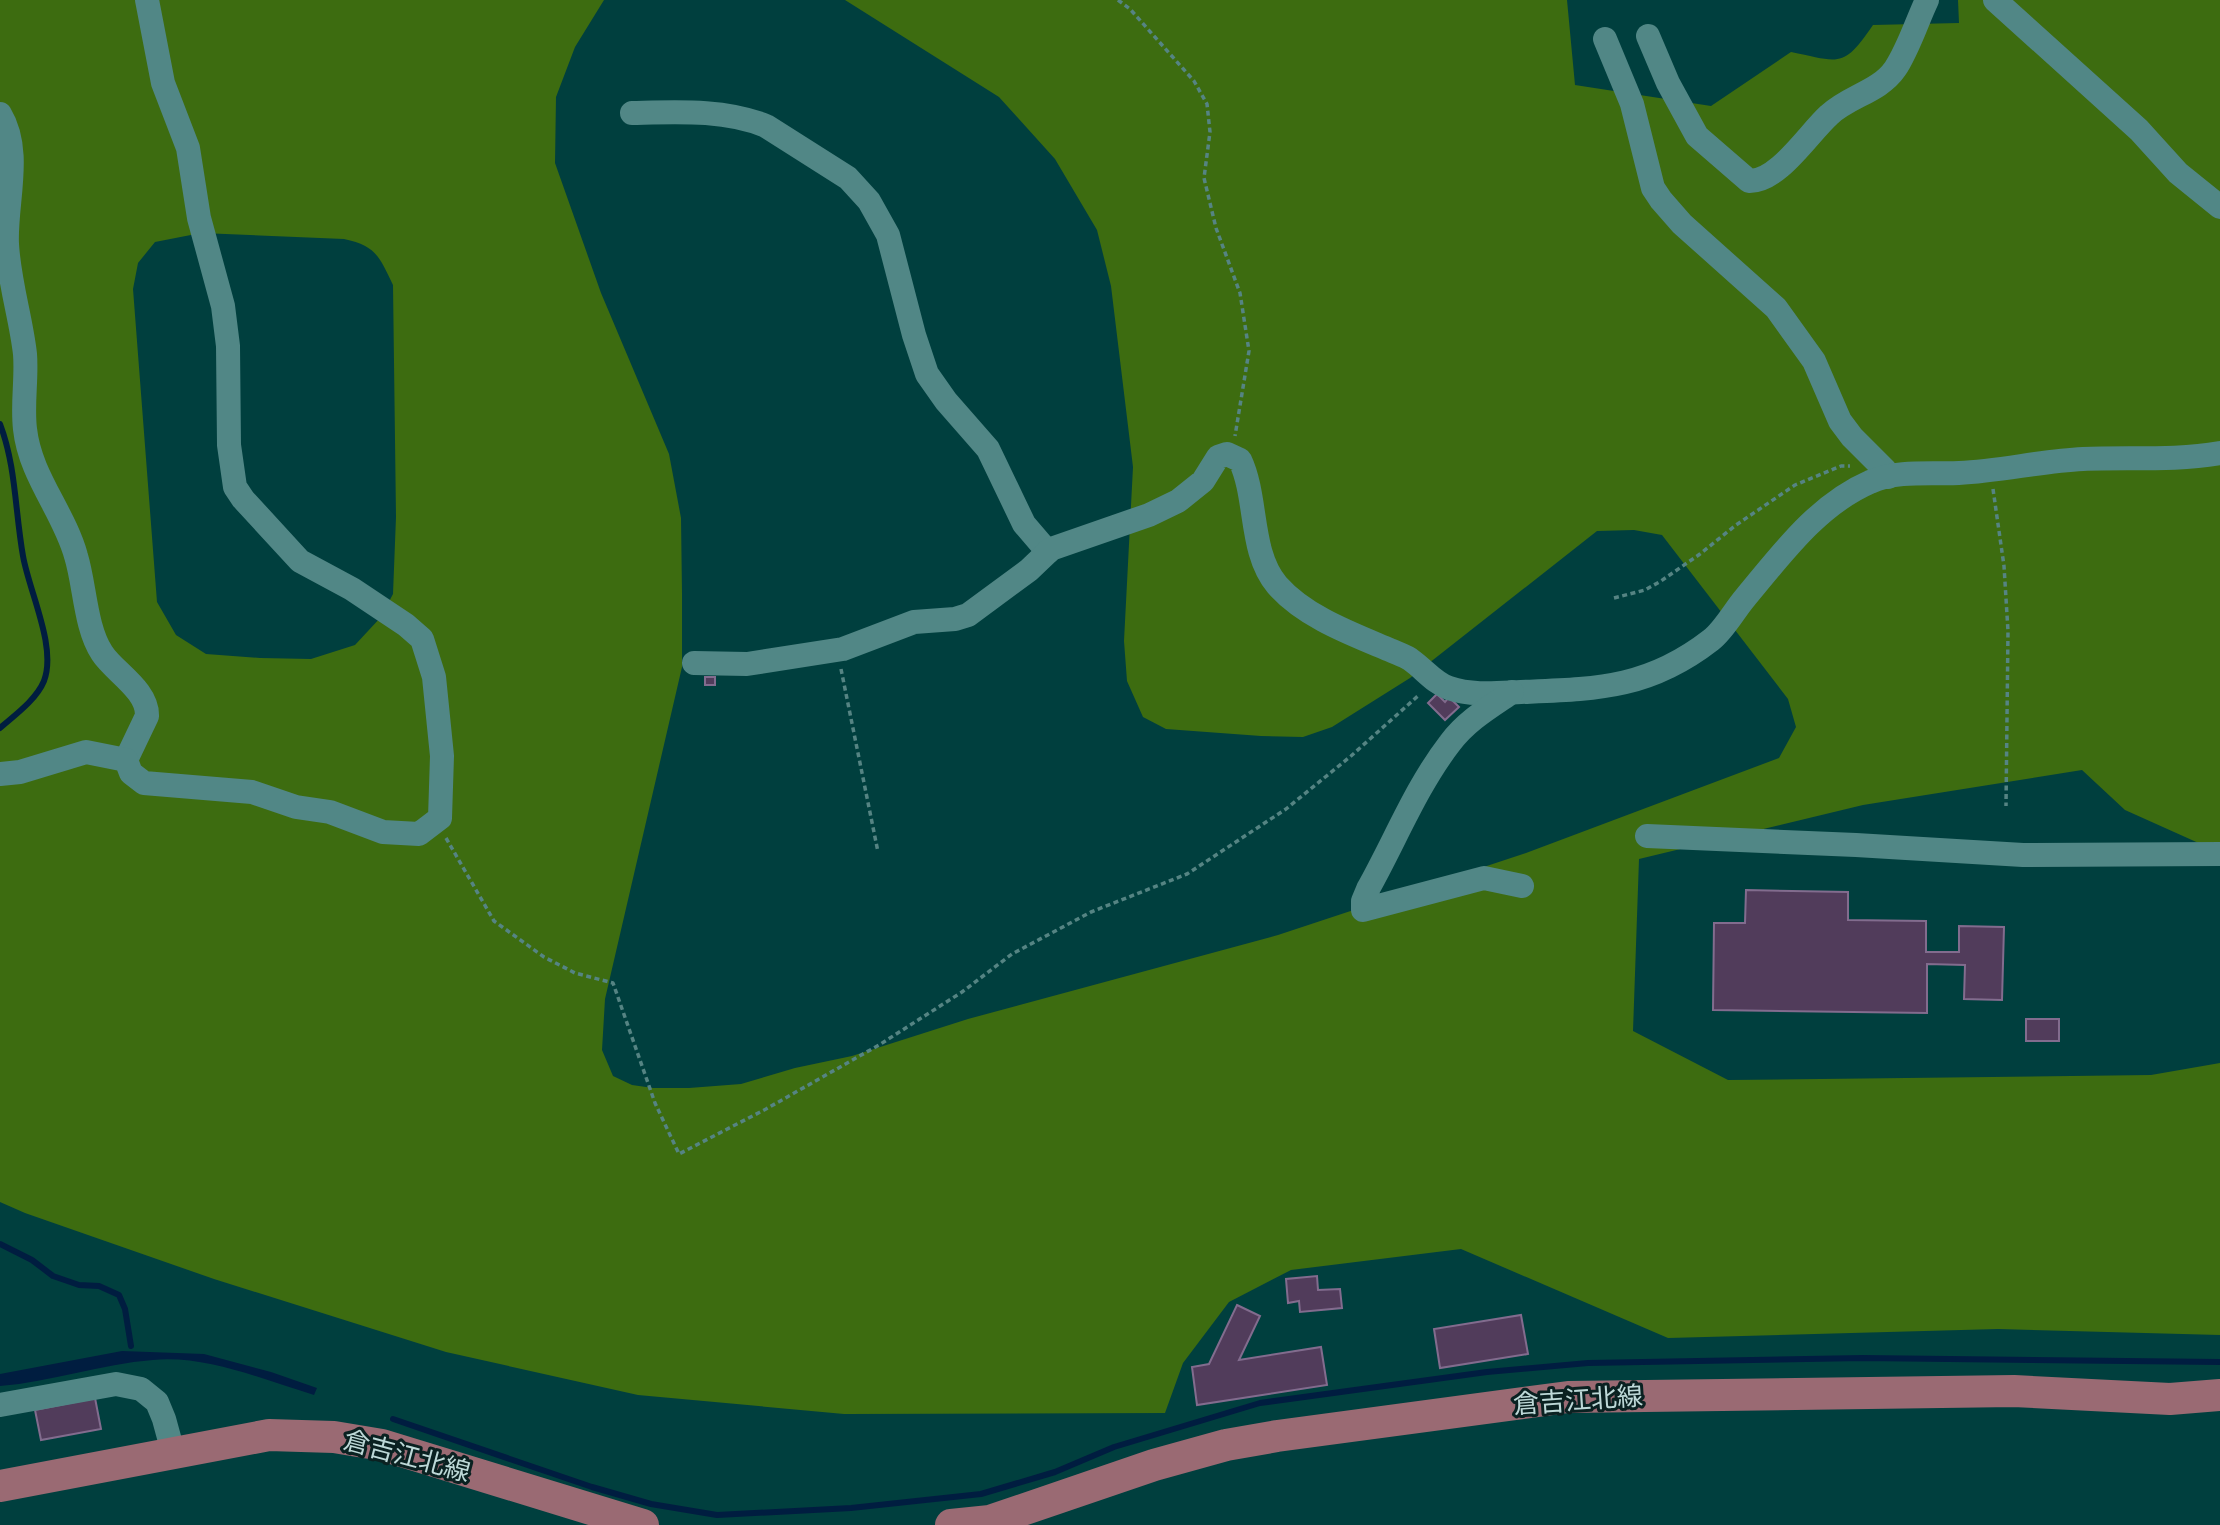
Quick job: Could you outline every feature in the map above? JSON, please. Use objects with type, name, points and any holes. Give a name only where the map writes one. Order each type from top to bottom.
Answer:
[{"type":"main road","name":"倉吉江北線","points":[[951,1525],[990,1521],[1154,1465],[1226,1445],[1568,1397],[2014,1391],[2170,1399],[2220,1395]]},
{"type":"main road","name":"倉吉江北線","points":[[0,1486],[269,1435],[334,1437],[382,1445],[643,1525]]},
{"type":"street","points":[[0,114],[9,138],[12,163],[7,244],[24,353],[24,428],[38,475],[76,554],[86,604],[101,653],[139,695],[148,710],[126,760],[131,773],[144,783],[252,792],[296,807],[330,811],[383,832],[419,834],[440,818],[442,756],[434,677],[422,639],[352,589],[300,561],[235,487],[229,445],[228,346],[223,306],[199,218],[188,148],[163,83],[147,0]]},
{"type":"street","points":[[1648,36],[1668,83],[1697,136],[1749,181],[1758,182],[1774,173],[1832,112],[1878,86],[1895,69],[1927,0]]},
{"type":"street","points":[[1995,0],[2139,130],[2178,173],[2220,207]]},
{"type":"street","points":[[1605,39],[1632,104],[1653,188],[1682,224],[1776,308],[1814,361],[1840,421],[1886,473]]},
{"type":"street","points":[[632,113],[721,115],[752,120],[848,177],[869,201],[888,235],[927,374],[946,401],[988,449],[1024,524],[1048,552]]},
{"type":"street","points":[[694,663],[747,664],[837,650],[914,622],[955,619],[968,615],[1011,584],[1048,552],[1063,544],[1149,515],[1178,501],[1203,481],[1218,457],[1227,454],[1240,460],[1247,474],[1262,554],[1276,583],[1314,614],[1411,660],[1449,688],[1477,693],[1595,689],[1656,673],[1698,650],[1715,637],[1786,551],[1820,515],[1840,499],[1886,473],[1990,470],[2019,464],[2082,459],[2220,453]]},
{"type":"street","points":[[1513,692],[1477,716],[1450,742],[1428,777],[1368,889],[1363,910],[1483,878],[1522,886]]},
{"type":"street","points":[[0,774],[20,772],[86,752],[126,760]]},
{"type":"street","points":[[1647,836],[2023,855],[2220,854]]},
{"type":"street","points":[[0,1405],[116,1384],[141,1389],[157,1402],[173,1452]]},
{"type":"path","points":[[1118,0],[1130,9],[1195,81],[1207,104],[1210,132],[1204,178],[1216,228],[1240,293],[1249,351],[1235,427],[1234,456]]},
{"type":"path","points":[[1614,598],[1645,590],[1661,581],[1795,485],[1840,466],[1886,473]]},
{"type":"path","points":[[1990,470],[2004,566],[2008,631],[2006,806]]},
{"type":"path","points":[[837,650],[878,852]]},
{"type":"path","points":[[436,821],[494,921],[544,957],[575,973],[612,982],[655,1103],[679,1154],[766,1109],[878,1045],[962,992],[1012,954],[1091,912],[1187,874],[1286,809],[1351,756],[1423,691]]},
{"type":"green space","points":[[0,0],[604,0],[575,47],[556,97],[555,163],[601,293],[669,454],[681,518],[682,667],[605,999],[602,1050],[613,1076],[632,1085],[689,1088],[741,1084],[795,1068],[852,1056],[968,1019],[1278,935],[1526,853],[1779,758],[1796,727],[1788,699],[1662,535],[1634,530],[1597,531],[1410,678],[1332,727],[1303,737],[1261,736],[1166,729],[1143,717],[1127,681],[1124,641],[1133,467],[1111,286],[1097,230],[1055,159],[999,97],[845,0],[1567,0],[1575,85],[1711,106],[1791,52],[1839,59],[1854,49],[1873,25],[1959,23],[1958,0],[2220,0],[2220,842],[2203,845],[2125,810],[2082,770],[1863,805],[1639,859],[1633,1031],[1728,1080],[2151,1075],[2220,1063],[2220,1335],[1998,1329],[1668,1338],[1461,1249],[1291,1270],[1229,1302],[1183,1363],[1165,1413],[844,1414],[638,1395],[446,1352],[214,1279],[0,1202]],"holes":[[[201,233],[344,239],[370,249],[384,267],[393,285],[396,517],[393,594],[381,617],[355,645],[311,659],[206,654],[176,635],[157,602],[133,289],[138,263],[155,242]]]},
{"type":"water","points":[[122,1351],[204,1354],[317,1388],[314,1395],[235,1370],[173,1359],[134,1362],[0,1386],[0,1374]]},
{"type":"building","points":[[705,677],[715,677],[715,685],[705,685]]},
{"type":"building","points":[[1437,694],[1445,702],[1449,697],[1459,707],[1445,720],[1428,703]]},
{"type":"building","points":[[1746,890],[1848,892],[1848,920],[1926,921],[1926,952],[1959,952],[1959,926],[2004,927],[2002,1000],[1964,999],[1965,965],[1927,964],[1927,1013],[1713,1010],[1714,923],[1745,923]]},
{"type":"building","points":[[2026,1019],[2059,1019],[2059,1041],[2026,1041]]},
{"type":"building","points":[[1317,1276],[1318,1290],[1340,1289],[1342,1308],[1300,1312],[1299,1301],[1288,1303],[1286,1279]]},
{"type":"building","points":[[1237,1305],[1260,1316],[1239,1360],[1321,1347],[1327,1385],[1197,1405],[1192,1367],[1209,1364]]},
{"type":"building","points":[[1521,1315],[1528,1354],[1440,1368],[1434,1329]]},
{"type":"building","points":[[95,1398],[101,1429],[41,1440],[35,1410]]},
{"type":"waterway","points":[[0,424],[12,472],[23,556],[41,619],[47,652],[44,681],[36,695],[0,728]]},
{"type":"waterway","points":[[0,1244],[32,1260],[53,1276],[79,1285],[99,1286],[119,1295],[125,1309],[131,1346]]},
{"type":"waterway","points":[[393,1419],[592,1487],[651,1504],[717,1515],[851,1508],[981,1494],[1055,1472],[1114,1447],[1260,1403],[1487,1372],[1588,1363],[1863,1358],[2220,1362]]}]
